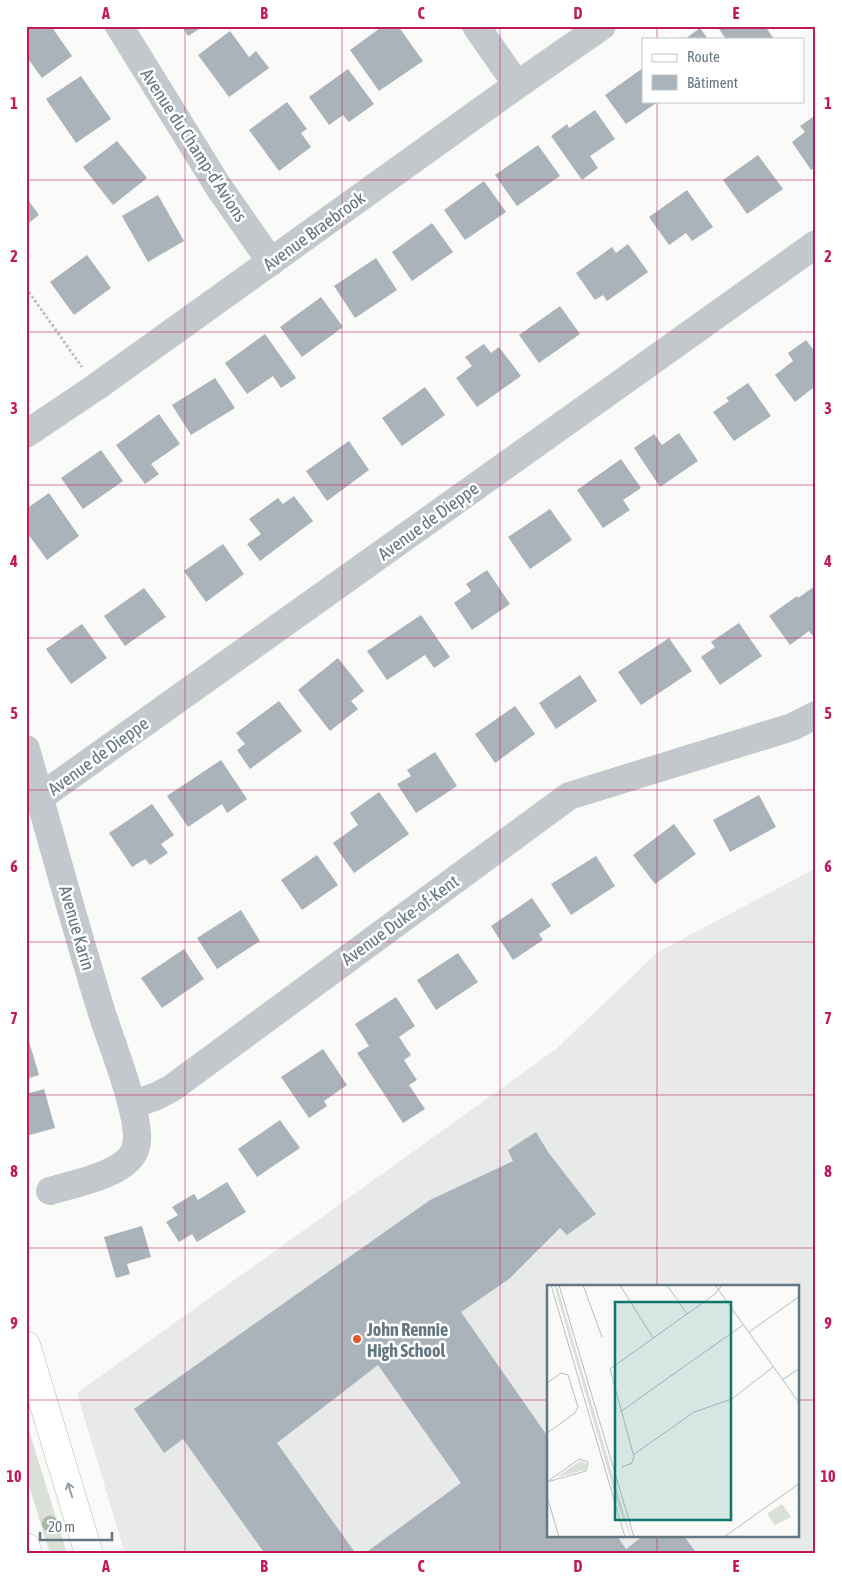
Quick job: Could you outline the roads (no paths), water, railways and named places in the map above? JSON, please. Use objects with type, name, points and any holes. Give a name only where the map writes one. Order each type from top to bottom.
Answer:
[{"type":"main road","points":[[26,1345],[90,1554]]},
{"type":"main road","points":[[26,1547],[28,1554]]},
{"type":"street","name":"Avenue du Champ-d'Avions","points":[[120,26],[218,186],[271,262]]},
{"type":"street","points":[[476,26],[518,85]]},
{"type":"street","name":"Avenue Braebrook","points":[[26,434],[602,26]]},
{"type":"street","name":"Avenue de Dieppe","points":[[39,798],[816,244]]},
{"type":"street","name":"Avenue Duke-of-Kent","points":[[132,1105],[172,1088],[569,796],[792,726],[816,715]]},
{"type":"street","name":"Avenue Karin","points":[[26,749],[100,1007],[132,1105]]},
{"type":"street","points":[[50,1191],[111,1172],[132,1155],[136,1147],[137,1136],[132,1105]]},
{"type":"place","name":"John Rennie High School","points":[[357,1339]]}]
